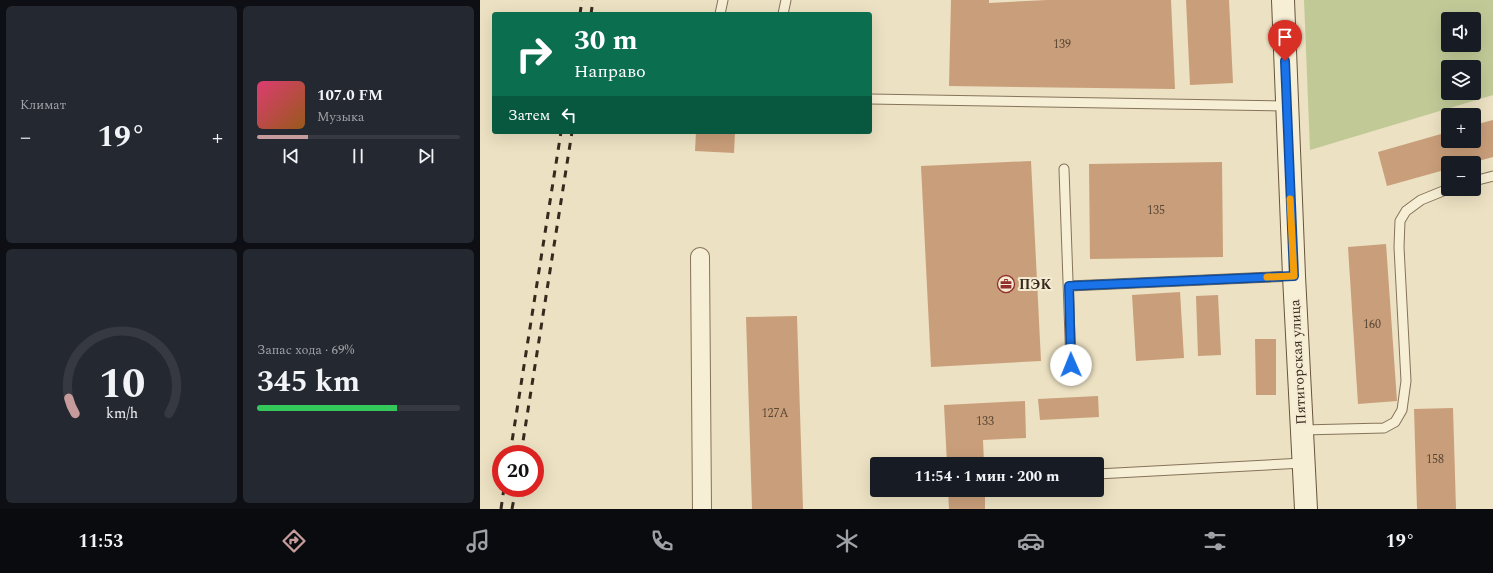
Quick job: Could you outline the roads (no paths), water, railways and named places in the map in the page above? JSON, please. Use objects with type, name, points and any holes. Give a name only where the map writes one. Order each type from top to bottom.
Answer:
[{"type":"main road","name":"Пятигорская улица","points":[[1282,0],[1306,509]]},
{"type":"street","points":[[700,257],[702,509]]},
{"type":"lane","points":[[720,12],[723,0]]},
{"type":"lane","points":[[783,12],[786,0]]},
{"type":"lane","points":[[872,99],[1287,106]]},
{"type":"lane","points":[[1064,169],[1071,365]]},
{"type":"lane","points":[[1481,180],[1493,176]]},
{"type":"lane","points":[[1302,430],[1384,428],[1395,422],[1402,410],[1406,380],[1399,247],[1400,221],[1406,211],[1421,200],[1441,192]]},
{"type":"lane","points":[[1069,286],[1294,276]]},
{"type":"lane","points":[[1104,474],[1303,463]]},
{"type":"railway","points":[[580,12],[582,0]]},
{"type":"railway","points":[[591,12],[593,0]]},
{"type":"railway","points":[[511,445],[561,134]]},
{"type":"railway","points":[[522,445],[572,134]]},
{"type":"railway","points":[[501,509],[503,497]]},
{"type":"railway","points":[[512,509],[514,497]]},
{"type":"place","name":"ПЭК","points":[[1006,284]]}]
